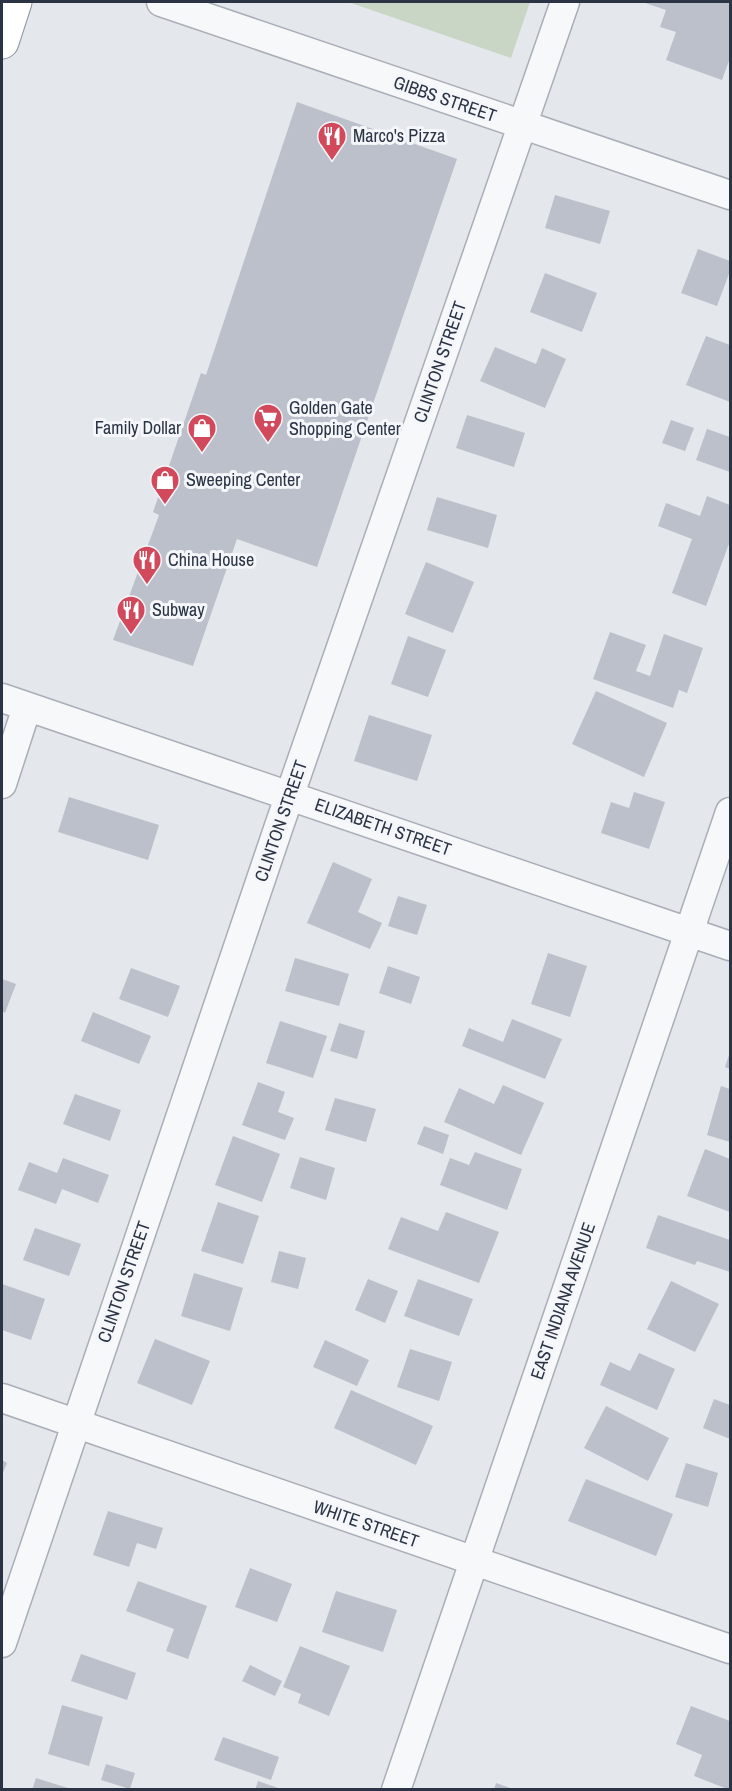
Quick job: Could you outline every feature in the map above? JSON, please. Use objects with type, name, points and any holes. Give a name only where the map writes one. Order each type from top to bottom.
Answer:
[{"type":"highway","points":[[2,42],[15,2]]},
{"type":"street","name":"GIBBS STREET","points":[[161,2],[730,195]]},
{"type":"street","name":"CLINTON STREET","points":[[2,1643],[290,796],[565,2]]},
{"type":"street","name":"ELIZABETH STREET","points":[[14,702],[730,946]]},
{"type":"street","points":[[2,784],[14,702]]},
{"type":"street","name":"EAST INDIANA AVENUE","points":[[396,1790],[730,812]]},
{"type":"street","name":"WHITE STREET","points":[[2,1398],[730,1649]]},
{"type":"green space","points":[[348,2],[530,2],[511,58]]},
{"type":"building","points":[[642,2],[730,2],[730,58],[722,80],[666,60],[676,32],[660,27],[666,10]]},
{"type":"building","name":"Golden Gate Shopping Center","points":[[297,102],[457,159],[317,567],[237,539],[193,666],[113,640],[159,515],[153,512],[201,373],[206,375]]},
{"type":"building","points":[[555,195],[610,211],[600,244],[545,228]]},
{"type":"building","points":[[698,249],[730,261],[730,271],[717,306],[681,293]]},
{"type":"building","points":[[545,273],[597,293],[582,332],[530,312]]},
{"type":"building","points":[[706,336],[730,345],[730,402],[686,385]]},
{"type":"building","points":[[495,347],[536,364],[542,348],[566,359],[545,408],[480,381]]},
{"type":"building","points":[[467,415],[525,433],[514,467],[456,448]]},
{"type":"building","points":[[671,420],[694,428],[685,451],[662,443]]},
{"type":"building","points":[[707,429],[730,437],[730,472],[696,460]]},
{"type":"building","points":[[707,496],[730,505],[730,541],[706,606],[672,593],[692,539],[658,526],[666,503],[700,516]]},
{"type":"building","points":[[437,497],[497,515],[488,548],[427,530]]},
{"type":"building","points":[[426,562],[474,582],[453,633],[405,614]]},
{"type":"building","points":[[610,632],[646,645],[636,671],[650,676],[664,634],[703,648],[687,693],[679,690],[673,708],[593,679]]},
{"type":"building","points":[[408,636],[446,650],[428,697],[391,684]]},
{"type":"building","points":[[596,691],[667,723],[644,777],[572,744]]},
{"type":"building","points":[[369,715],[432,735],[417,781],[354,761]]},
{"type":"building","points":[[634,792],[665,802],[649,849],[601,833],[611,802],[629,808]]},
{"type":"building","points":[[69,797],[159,825],[148,860],[58,832]]},
{"type":"building","points":[[333,862],[372,879],[358,912],[382,923],[370,949],[307,923]]},
{"type":"building","points":[[398,896],[427,905],[417,935],[388,926]]},
{"type":"building","points":[[548,953],[587,966],[570,1017],[531,1004]]},
{"type":"building","points":[[295,958],[349,974],[339,1006],[285,991]]},
{"type":"building","points":[[388,966],[420,977],[411,1004],[379,993]]},
{"type":"building","points":[[131,968],[180,986],[168,1017],[119,999]]},
{"type":"building","points":[[2,979],[16,984],[5,1013],[2,1011]]},
{"type":"building","points":[[93,1012],[151,1036],[139,1064],[81,1041]]},
{"type":"building","points":[[512,1019],[562,1039],[545,1079],[462,1046],[469,1028],[503,1042]]},
{"type":"building","points":[[280,1021],[327,1036],[313,1078],[266,1063]]},
{"type":"building","points":[[339,1023],[365,1031],[357,1059],[330,1051]]},
{"type":"building","points":[[730,1052],[730,1069],[725,1067]]},
{"type":"building","points":[[258,1082],[285,1092],[278,1112],[294,1118],[285,1140],[242,1125]]},
{"type":"building","points":[[503,1085],[544,1103],[521,1155],[444,1122],[459,1088],[494,1104]]},
{"type":"building","points":[[721,1086],[730,1089],[730,1142],[707,1135]]},
{"type":"building","points":[[75,1094],[121,1110],[110,1141],[63,1124]]},
{"type":"building","points":[[335,1098],[376,1109],[366,1142],[325,1130]]},
{"type":"building","points":[[424,1126],[449,1135],[443,1154],[417,1144]]},
{"type":"building","points":[[233,1136],[280,1154],[262,1202],[215,1185]]},
{"type":"building","points":[[705,1149],[730,1159],[730,1212],[687,1196]]},
{"type":"building","points":[[475,1152],[522,1169],[507,1210],[440,1185],[450,1158],[469,1165]]},
{"type":"building","points":[[300,1157],[335,1168],[326,1200],[290,1188]]},
{"type":"building","points":[[63,1158],[109,1175],[98,1203],[62,1189],[56,1204],[18,1190],[29,1162],[57,1173]]},
{"type":"building","points":[[218,1202],[259,1216],[243,1264],[201,1251]]},
{"type":"building","points":[[446,1212],[499,1232],[479,1283],[388,1249],[401,1217],[438,1231]]},
{"type":"building","points":[[658,1215],[730,1240],[730,1272],[697,1261],[695,1265],[646,1248]]},
{"type":"building","points":[[35,1228],[81,1244],[69,1276],[23,1260]]},
{"type":"building","points":[[279,1251],[306,1258],[298,1289],[271,1282]]},
{"type":"building","points":[[194,1273],[243,1288],[230,1331],[181,1316]]},
{"type":"building","points":[[368,1279],[398,1291],[385,1323],[355,1310]]},
{"type":"building","points":[[418,1279],[473,1299],[459,1336],[404,1316]]},
{"type":"building","points":[[671,1281],[719,1304],[695,1352],[647,1329]]},
{"type":"building","points":[[2,1284],[45,1299],[31,1340],[2,1330]]},
{"type":"building","points":[[155,1339],[210,1361],[192,1405],[137,1383]]},
{"type":"building","points":[[325,1340],[369,1360],[357,1386],[313,1367]]},
{"type":"building","points":[[410,1349],[452,1362],[439,1401],[397,1387]]},
{"type":"building","points":[[639,1353],[675,1369],[657,1410],[600,1385],[610,1362],[630,1371]]},
{"type":"building","points":[[351,1390],[433,1426],[416,1465],[334,1428]]},
{"type":"building","points":[[714,1399],[730,1405],[730,1439],[703,1428]]},
{"type":"building","points":[[606,1406],[669,1438],[648,1481],[584,1448]]},
{"type":"building","points":[[2,1460],[7,1463],[2,1475]]},
{"type":"building","points":[[686,1463],[718,1473],[708,1507],[675,1497]]},
{"type":"building","points":[[586,1479],[673,1514],[656,1556],[568,1521]]},
{"type":"building","points":[[108,1511],[163,1528],[156,1549],[137,1543],[129,1567],[93,1555]]},
{"type":"building","points":[[250,1568],[292,1584],[277,1622],[235,1607]]},
{"type":"building","points":[[138,1581],[207,1606],[188,1659],[166,1651],[174,1629],[126,1611]]},
{"type":"building","points":[[336,1591],[397,1610],[383,1652],[322,1632]]},
{"type":"building","points":[[300,1646],[350,1666],[329,1716],[298,1703],[301,1694],[283,1687]]},
{"type":"building","points":[[81,1654],[136,1673],[127,1700],[71,1681]]},
{"type":"building","points":[[250,1665],[282,1681],[275,1696],[242,1681]]},
{"type":"building","points":[[62,1705],[103,1717],[89,1766],[48,1754]]},
{"type":"building","points":[[691,1706],[730,1721],[730,1790],[694,1776],[702,1755],[676,1744]]},
{"type":"building","points":[[223,1737],[279,1757],[271,1780],[214,1760]]},
{"type":"building","points":[[106,1764],[135,1773],[130,1789],[101,1780]]},
{"type":"building","points":[[36,1778],[71,1789],[71,1790],[32,1790]]},
{"type":"building","points":[[258,1781],[281,1789],[281,1790],[255,1790]]},
{"type":"building","points":[[496,1783],[513,1789],[494,1790]]},
{"type":"place","name":"Marco's Pizza","points":[[332,162]]},
{"type":"place","name":"Golden Gate Shopping Center","points":[[268,444]]},
{"type":"place","name":"Family Dollar","points":[[202,454]]},
{"type":"place","name":"Sweeping Center","points":[[165,506]]},
{"type":"place","name":"China House","points":[[147,586]]},
{"type":"place","name":"Subway","points":[[131,636]]}]
